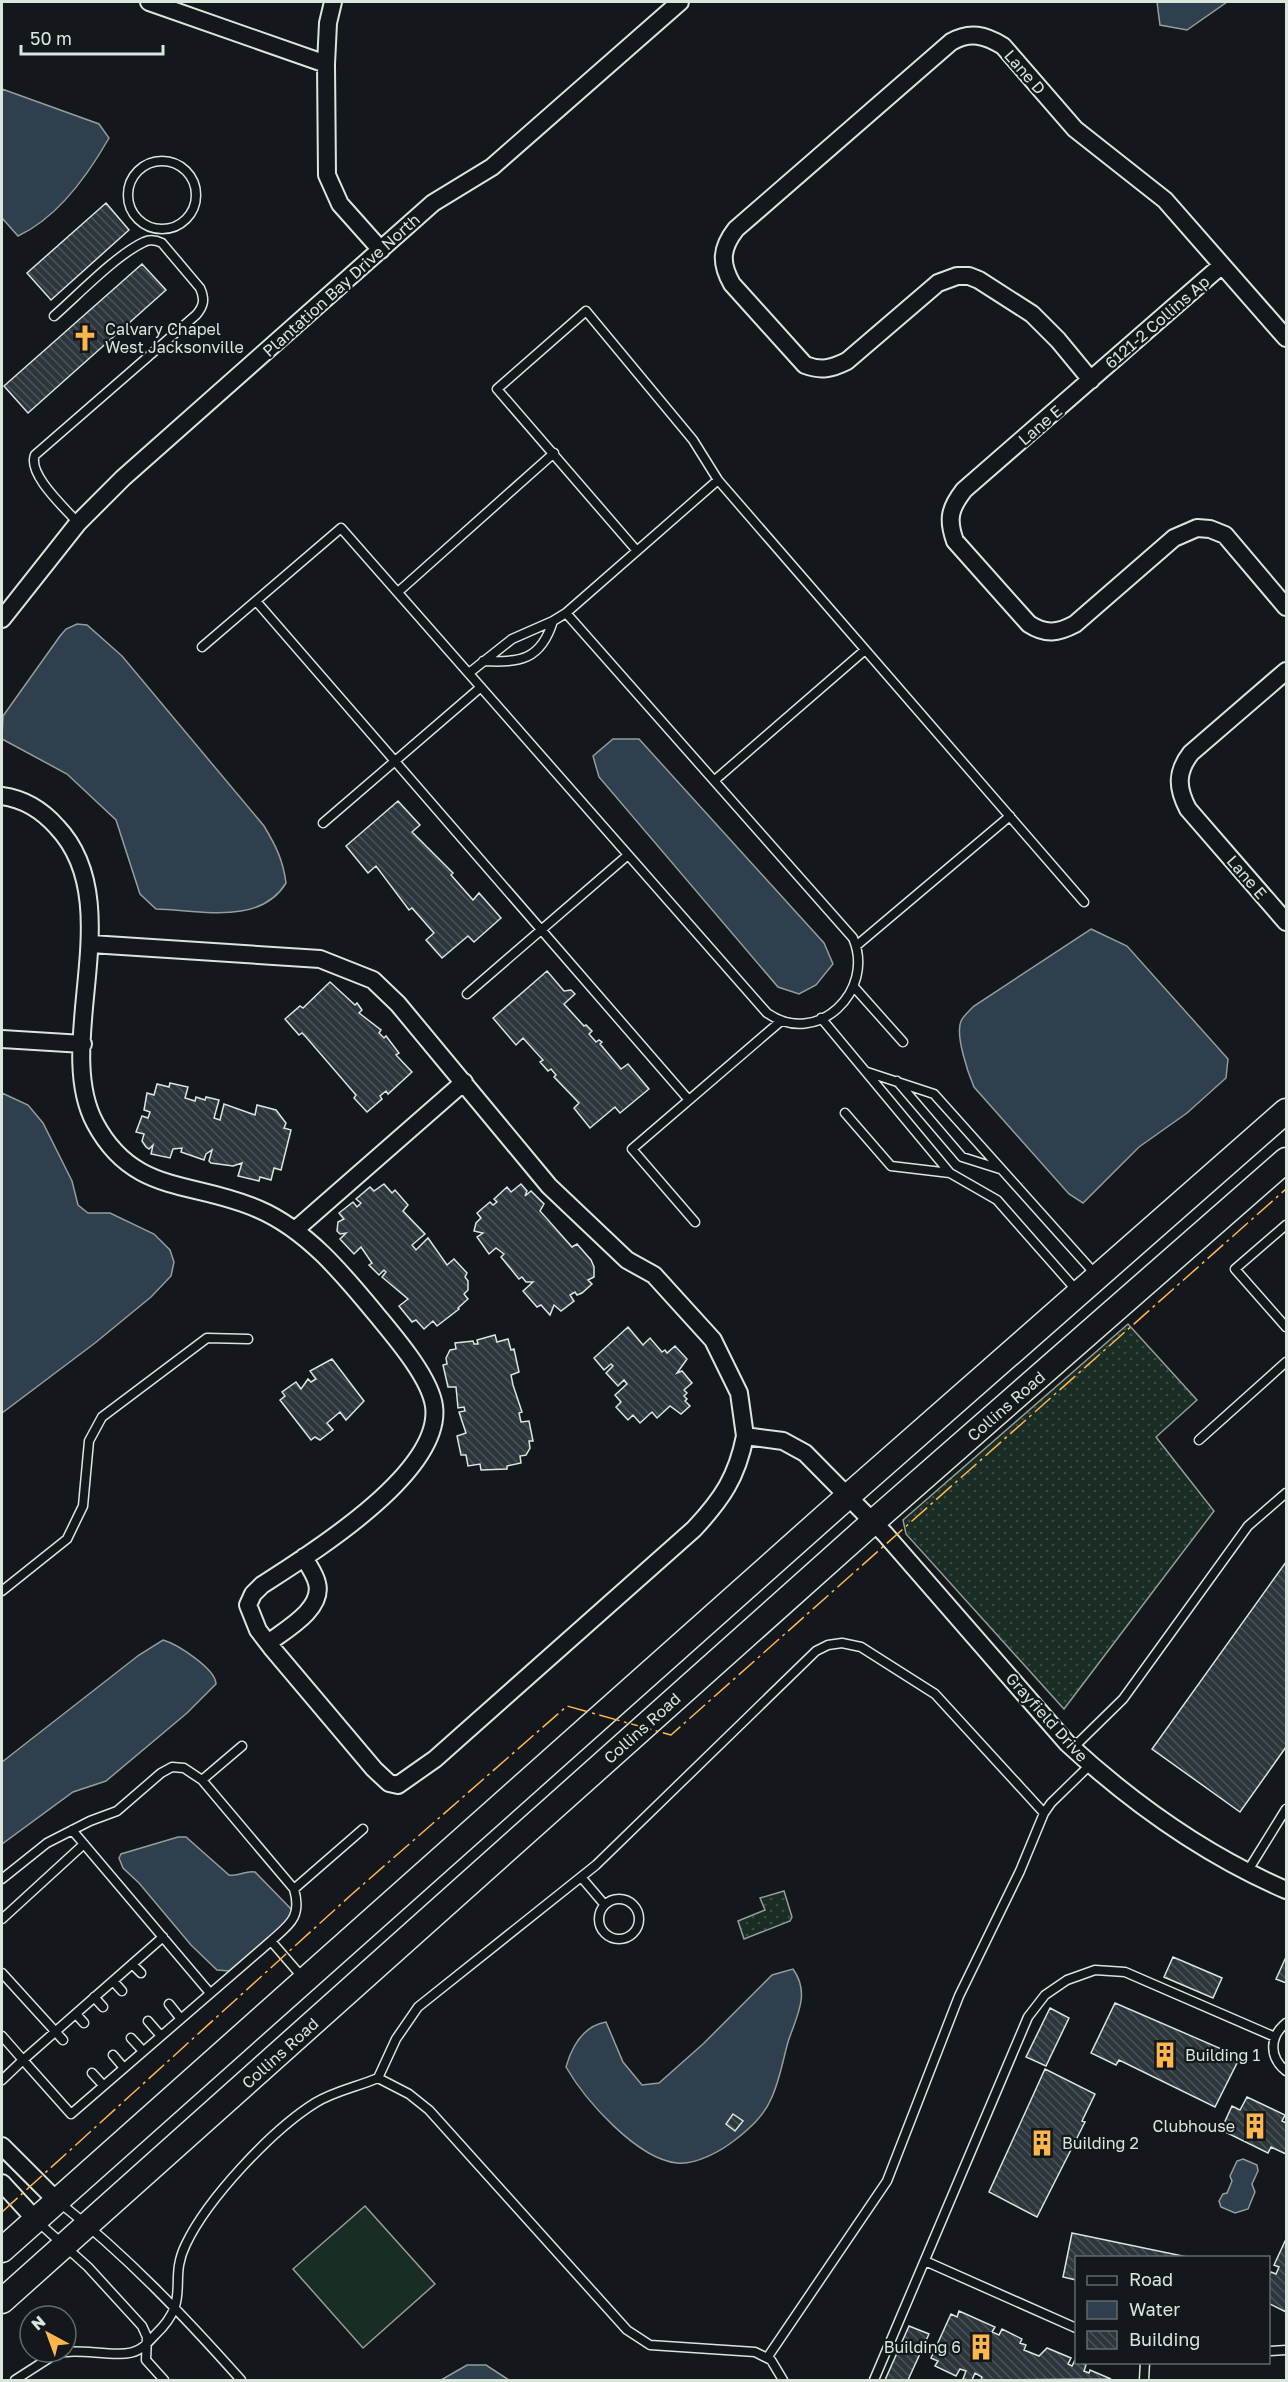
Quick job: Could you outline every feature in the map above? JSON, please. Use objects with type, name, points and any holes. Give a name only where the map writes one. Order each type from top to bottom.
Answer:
[{"type":"main road","points":[[2,2250],[847,1497],[1287,1111]]},
{"type":"main road","name":"Collins Road","points":[[2,2301],[873,1522],[1287,1160]]},
{"type":"main road","points":[[1079,1293],[1120,1290],[1157,1274]]},
{"type":"street","points":[[149,2],[326,64]]},
{"type":"street","points":[[333,2],[328,23],[326,64],[327,174],[340,204],[381,250]]},
{"type":"street","name":"Plantation Bay Drive North","points":[[2,620],[78,523],[123,478],[433,203],[492,167],[680,2]]},
{"type":"street","name":"Lane D","points":[[1091,380],[1058,340],[1032,314],[969,276],[947,278],[938,283],[847,361],[834,368],[819,370],[805,365],[732,284],[723,269],[723,254],[728,240],[736,229],[951,42],[961,36],[976,34],[989,37],[1003,46],[1075,129],[1165,200],[1287,338]]},
{"type":"street","name":"6121-2 Collins Ap","points":[[1091,380],[1222,265]]},
{"type":"street","name":"Lane E","points":[[1091,380],[964,490],[956,500],[950,512],[949,526],[955,541],[969,558],[1029,624],[1039,631],[1050,633],[1063,631],[1075,624],[1174,538],[1197,528],[1210,528],[1225,535],[1287,607]]},
{"type":"street","name":"Lane E","points":[[1287,671],[1191,753],[1178,777],[1180,794],[1188,809],[1287,922]]},
{"type":"street","points":[[2,796],[18,798],[39,810],[71,842],[85,886],[91,945],[82,1044],[86,1102],[101,1134],[126,1164],[151,1179],[259,1209],[295,1230],[330,1261],[394,1336],[427,1385],[434,1406],[432,1427],[420,1456],[388,1491],[353,1522],[262,1584],[253,1594],[248,1605],[268,1643],[374,1769],[389,1783],[398,1785],[435,1759],[694,1529],[721,1499],[740,1461],[745,1436],[739,1393],[713,1340],[654,1275],[627,1260],[556,1193],[398,1004],[374,980],[344,966],[320,959],[91,945]]},
{"type":"street","points":[[2,1039],[82,1044]]},
{"type":"street","points":[[295,1230],[464,1082]]},
{"type":"street","name":"Grayfield Drive","points":[[745,1436],[783,1441],[805,1453],[873,1522],[1090,1765],[1171,1827],[1212,1854],[1287,1890]]},
{"type":"street","points":[[268,1643],[303,1616],[317,1598],[317,1582],[304,1557]]},
{"type":"street","points":[[2,2146],[57,2201]]},
{"type":"street","points":[[2,2183],[35,2219]]},
{"type":"lane","points":[[168,161],[178,164],[194,180],[196,202],[185,221],[176,227],[157,229],[143,224],[135,216],[128,195],[130,183],[145,165],[168,161]]},
{"type":"lane","points":[[155,240],[157,229]]},
{"type":"lane","points":[[54,316],[123,257],[145,242],[155,240],[162,243],[203,294],[202,309],[35,455],[33,467],[36,473],[78,523]]},
{"type":"lane","points":[[637,551],[497,389],[586,311],[693,440],[718,480],[1084,902]]},
{"type":"lane","points":[[398,592],[554,453]]},
{"type":"lane","points":[[469,673],[526,631],[553,621],[566,613],[718,480]]},
{"type":"lane","points":[[202,646],[341,528],[767,1013],[781,1021],[799,1024],[821,1018],[842,1005],[854,987],[859,962],[856,946],[849,932],[566,613]]},
{"type":"lane","points":[[256,601],[688,1099]]},
{"type":"lane","points":[[483,661],[508,662],[533,654],[548,638],[553,621]]},
{"type":"lane","points":[[715,780],[865,650]]},
{"type":"lane","points":[[323,823],[481,687]]},
{"type":"lane","points":[[856,946],[1010,816]]},
{"type":"lane","points":[[467,994],[628,855]]},
{"type":"lane","points":[[854,987],[903,1042]]},
{"type":"lane","points":[[821,1018],[950,1173],[997,1200],[1079,1293]]},
{"type":"lane","points":[[695,1222],[632,1149],[781,1021]]},
{"type":"lane","points":[[867,1072],[895,1079],[934,1094],[1098,1277]]},
{"type":"lane","points":[[895,1079],[962,1157],[1000,1169]]},
{"type":"lane","points":[[845,1113],[891,1166],[950,1173]]},
{"type":"lane","points":[[1287,1225],[1235,1269],[1287,1328]]},
{"type":"lane","points":[[2,1591],[67,1539],[82,1506],[89,1441],[102,1417],[207,1338],[248,1339]]},
{"type":"lane","points":[[1199,1440],[1287,1362]]},
{"type":"lane","points":[[1073,1748],[1123,1699],[1248,1526],[1287,1493]]},
{"type":"lane","points":[[378,2078],[396,2038],[418,2007],[581,1877],[803,1663],[828,1645],[842,1643],[861,1647],[935,1694],[1044,1814]]},
{"type":"lane","points":[[202,1780],[242,1746]]},
{"type":"lane","points":[[767,2358],[886,2181],[959,1996],[1020,1871],[1044,1814],[1050,1803],[1090,1765]]},
{"type":"lane","points":[[2,1879],[47,1843],[117,1811],[160,1773],[172,1767],[184,1768],[202,1780],[294,1889],[298,1911],[291,1924],[71,2114],[2,2036]]},
{"type":"lane","points":[[1247,1872],[1287,1809]]},
{"type":"lane","points":[[294,1889],[363,1829]]},
{"type":"lane","points":[[72,1830],[210,1993]]},
{"type":"lane","points":[[2,1919],[84,1844]]},
{"type":"lane","points":[[581,1877],[604,1904]]},
{"type":"lane","points":[[623,1899],[634,1905],[639,1917],[636,1930],[631,1935],[618,1939],[612,1938],[601,1929],[598,1916],[604,1904],[610,1900],[623,1899]]},
{"type":"lane","points":[[2,2080],[163,1937]]},
{"type":"lane","points":[[271,1941],[306,1980]]},
{"type":"lane","points":[[132,1964],[141,1973]]},
{"type":"lane","points":[[874,2380],[1028,2017],[1045,1995],[1067,1980],[1095,1970],[1125,1972],[1275,2037]]},
{"type":"lane","points":[[2,1973],[63,2040]]},
{"type":"lane","points":[[113,1981],[122,1991]]},
{"type":"lane","points":[[94,1998],[103,2007]]},
{"type":"lane","points":[[168,2004],[181,2019]]},
{"type":"lane","points":[[76,2014],[84,2023]]},
{"type":"lane","points":[[148,2021],[161,2036]]},
{"type":"lane","points":[[1287,2023],[1275,2037],[1274,2056],[1287,2071]]},
{"type":"lane","points":[[131,2038],[143,2051]]},
{"type":"lane","points":[[113,2055],[124,2068]]},
{"type":"lane","points":[[92,2073],[103,2085]]},
{"type":"lane","points":[[78,2352],[132,2353],[147,2343],[169,2321],[177,2308],[178,2270],[186,2243],[247,2161],[314,2104],[331,2094],[378,2078],[409,2094],[429,2109],[627,2330],[650,2345],[755,2352],[771,2360],[783,2380]]},
{"type":"lane","points":[[57,2201],[88,2225],[177,2308],[241,2380]]},
{"type":"lane","points":[[35,2219],[88,2267],[142,2326],[147,2343],[146,2360],[164,2380]]},
{"type":"lane","points":[[925,2261],[1075,2327]]},
{"type":"lane","points":[[1270,2350],[1287,2350]]},
{"type":"lane","points":[[15,2380],[40,2364]]},
{"type":"lane","points":[[1144,2380],[1145,2364]]},
{"type":"green space","points":[[1128,1324],[1197,1400],[1156,1437],[1214,1511],[1064,1709],[906,1534],[903,1520]]},
{"type":"green space","points":[[784,1891],[792,1917],[790,1921],[744,1939],[738,1921],[765,1910],[760,1898]]},
{"type":"green space","points":[[365,2206],[435,2284],[363,2348],[293,2269]]},
{"type":"water","points":[[1157,2],[1227,2],[1187,30],[1160,25]]},
{"type":"water","points":[[2,89],[99,124],[109,138],[81,181],[58,207],[46,218],[18,236],[2,218]]},
{"type":"water","points":[[77,624],[87,625],[122,656],[264,826],[278,853],[286,883],[275,897],[245,910],[227,912],[156,909],[140,894],[116,820],[67,774],[2,739],[3,716],[60,636],[66,629]]},
{"type":"water","points":[[613,739],[639,739],[824,943],[833,964],[816,985],[799,994],[778,987],[599,777],[593,756]]},
{"type":"water","points":[[1091,929],[1127,946],[1228,1059],[1226,1078],[1187,1113],[1139,1147],[1083,1203],[1069,1194],[974,1087],[963,1054],[960,1027],[962,1019],[974,1006]]},
{"type":"water","points":[[2,1093],[28,1105],[43,1123],[72,1181],[78,1205],[88,1213],[110,1213],[154,1234],[170,1250],[174,1262],[171,1276],[151,1297],[95,1343],[2,1413]]},
{"type":"water","points":[[163,1640],[177,1646],[203,1665],[210,1671],[216,1684],[187,1713],[106,1781],[73,1792],[2,1844],[2,1762],[139,1655]]},
{"type":"water","points":[[178,1837],[186,1837],[229,1875],[255,1872],[292,1910],[289,1921],[229,1971],[217,1970],[191,1945],[139,1883],[123,1868],[119,1858],[121,1854]]},
{"type":"water","points":[[793,1969],[801,1987],[800,2006],[771,2099],[751,2127],[716,2153],[692,2162],[677,2163],[645,2151],[629,2140],[599,2111],[566,2067],[575,2045],[585,2032],[606,2022],[623,2062],[642,2085],[659,2083],[703,2044],[772,1975]]},
{"type":"water","points":[[1243,2159],[1257,2165],[1258,2171],[1252,2184],[1255,2192],[1248,2209],[1235,2213],[1221,2207],[1219,2201],[1223,2194],[1227,2193],[1232,2181],[1230,2176],[1237,2161]]},
{"type":"water","points":[[467,2365],[486,2365],[509,2380],[441,2380]]},
{"type":"building","points":[[106,203],[129,230],[51,300],[27,273]]},
{"type":"building","name":"Calvary Chapel West Jacksonville","points":[[142,264],[166,290],[28,413],[4,386]]},
{"type":"building","points":[[398,801],[420,825],[412,832],[453,873],[451,875],[473,900],[479,893],[501,918],[474,942],[468,936],[442,958],[426,940],[434,933],[412,908],[409,910],[376,866],[368,873],[346,846]]},
{"type":"building","points":[[547,971],[564,991],[571,990],[575,994],[564,1004],[584,1026],[586,1025],[592,1031],[589,1034],[596,1042],[599,1040],[602,1042],[600,1044],[621,1069],[628,1064],[649,1089],[620,1113],[615,1107],[590,1128],[574,1108],[579,1103],[554,1077],[556,1075],[551,1069],[548,1071],[540,1062],[543,1060],[523,1038],[516,1045],[493,1018]]},
{"type":"building","points":[[330,982],[355,1005],[357,1003],[362,1010],[359,1013],[381,1030],[379,1033],[384,1038],[386,1036],[399,1053],[396,1055],[412,1072],[388,1094],[386,1091],[380,1096],[382,1099],[367,1112],[354,1098],[356,1095],[306,1037],[302,1033],[299,1035],[285,1019],[300,1006],[303,1008]]},
{"type":"building","points":[[170,1083],[188,1087],[185,1098],[195,1101],[196,1097],[205,1100],[206,1097],[219,1100],[214,1118],[220,1120],[224,1104],[255,1115],[257,1105],[276,1110],[286,1123],[284,1128],[291,1130],[281,1170],[274,1168],[271,1180],[260,1177],[259,1181],[238,1176],[242,1163],[233,1166],[211,1163],[209,1161],[212,1150],[206,1154],[204,1160],[181,1152],[182,1148],[173,1149],[170,1158],[151,1154],[153,1145],[149,1149],[146,1147],[142,1141],[144,1134],[136,1132],[142,1116],[148,1118],[150,1112],[144,1110],[147,1093],[154,1095],[157,1084],[169,1087]]},
{"type":"building","points":[[384,1184],[392,1193],[395,1190],[408,1205],[403,1211],[425,1234],[412,1245],[416,1250],[428,1238],[447,1265],[454,1259],[467,1273],[465,1277],[468,1281],[468,1290],[464,1294],[468,1299],[437,1326],[433,1321],[424,1329],[416,1320],[412,1322],[399,1306],[408,1299],[382,1277],[386,1272],[384,1270],[379,1275],[369,1265],[372,1263],[361,1247],[354,1254],[340,1239],[346,1233],[340,1234],[337,1231],[338,1222],[344,1219],[339,1213],[353,1202],[357,1207],[361,1203],[356,1199],[370,1187],[374,1191]]},
{"type":"building","points":[[521,1184],[527,1191],[525,1196],[531,1191],[544,1204],[540,1211],[572,1247],[577,1244],[594,1267],[594,1277],[588,1280],[592,1284],[582,1293],[577,1295],[575,1292],[570,1295],[574,1301],[561,1311],[554,1305],[550,1315],[541,1305],[537,1307],[523,1291],[533,1282],[526,1282],[522,1277],[519,1279],[501,1257],[504,1254],[496,1248],[489,1254],[477,1237],[483,1233],[474,1231],[476,1223],[481,1218],[477,1213],[490,1202],[493,1205],[497,1202],[494,1199],[507,1187],[511,1192]]},
{"type":"building","points":[[628,1327],[643,1345],[650,1338],[662,1352],[665,1350],[667,1353],[675,1346],[687,1359],[677,1373],[682,1371],[692,1383],[684,1390],[687,1393],[684,1396],[687,1399],[685,1401],[690,1406],[681,1414],[670,1406],[657,1418],[652,1412],[640,1423],[633,1415],[628,1420],[616,1407],[621,1402],[615,1395],[627,1384],[624,1380],[618,1386],[606,1373],[613,1366],[611,1364],[604,1370],[594,1358]]},
{"type":"building","points":[[495,1335],[497,1342],[508,1339],[511,1350],[514,1349],[519,1372],[511,1375],[513,1385],[522,1412],[519,1413],[521,1422],[529,1421],[533,1441],[529,1441],[530,1448],[526,1455],[520,1456],[521,1463],[507,1466],[507,1469],[481,1470],[480,1464],[468,1466],[466,1455],[461,1455],[457,1436],[466,1433],[459,1412],[465,1411],[464,1407],[458,1408],[456,1387],[448,1387],[443,1365],[447,1364],[446,1358],[450,1350],[456,1349],[455,1343],[473,1341],[474,1344],[478,1344],[477,1340]]},
{"type":"building","points":[[332,1359],[364,1401],[346,1420],[340,1412],[327,1423],[333,1430],[320,1440],[315,1437],[311,1440],[280,1400],[285,1396],[282,1392],[296,1382],[301,1389],[308,1379],[311,1382],[316,1379],[310,1371]]},
{"type":"building","points":[[1286,1562],[1286,1747],[1240,1812],[1152,1749]]},
{"type":"building","points":[[1173,1957],[1222,1978],[1213,1998],[1164,1977]]},
{"type":"building","points":[[1286,1957],[1286,1983],[1276,1979]]},
{"type":"building","name":"Building 1","points":[[1115,2003],[1240,2057],[1215,2107],[1119,2060],[1116,2065],[1091,2053]]},
{"type":"building","points":[[1050,2008],[1069,2018],[1046,2066],[1026,2057]]},
{"type":"building","name":"Building 2","points":[[1045,2069],[1095,2094],[1082,2121],[1085,2122],[1037,2217],[989,2192]]},
{"type":"building","name":"Clubhouse","points":[[1247,2097],[1285,2115],[1282,2121],[1286,2123],[1286,2154],[1271,2147],[1268,2153],[1221,2130],[1232,2106],[1240,2110]]},
{"type":"building","points":[[733,2114],[743,2121],[735,2131],[726,2124]]},
{"type":"building","points":[[1072,2233],[1182,2256],[1075,2256],[1075,2280],[1063,2277]]},
{"type":"building","points":[[1286,2239],[1286,2312],[1270,2304],[1270,2274],[1271,2272],[1276,2274],[1279,2267],[1274,2265]]},
{"type":"building","name":"Building 6","points":[[959,2311],[995,2327],[992,2332],[999,2335],[1002,2329],[1022,2339],[1020,2343],[1026,2345],[1024,2350],[1039,2356],[1047,2348],[1071,2358],[1068,2364],[1072,2366],[1075,2360],[1075,2364],[1086,2365],[1084,2371],[1089,2373],[1090,2370],[1111,2379],[981,2380],[982,2377],[975,2373],[972,2380],[963,2379],[966,2371],[960,2369],[956,2376],[935,2366],[938,2361],[931,2358],[951,2314],[957,2317]]},
{"type":"building","points":[[909,2326],[929,2334],[908,2380],[885,2380]]},
{"type":"power","points":[[2,2212],[351,1895],[567,1706],[671,1735],[1286,1189]]},
{"type":"place","name":"Calvary Chapel West Jacksonville","points":[[85,338]]},
{"type":"place","name":"Building 1","points":[[1165,2055]]},
{"type":"place","name":"Clubhouse","points":[[1255,2126]]},
{"type":"place","name":"Building 2","points":[[1042,2143]]},
{"type":"place","name":"Building 6","points":[[981,2347]]}]
